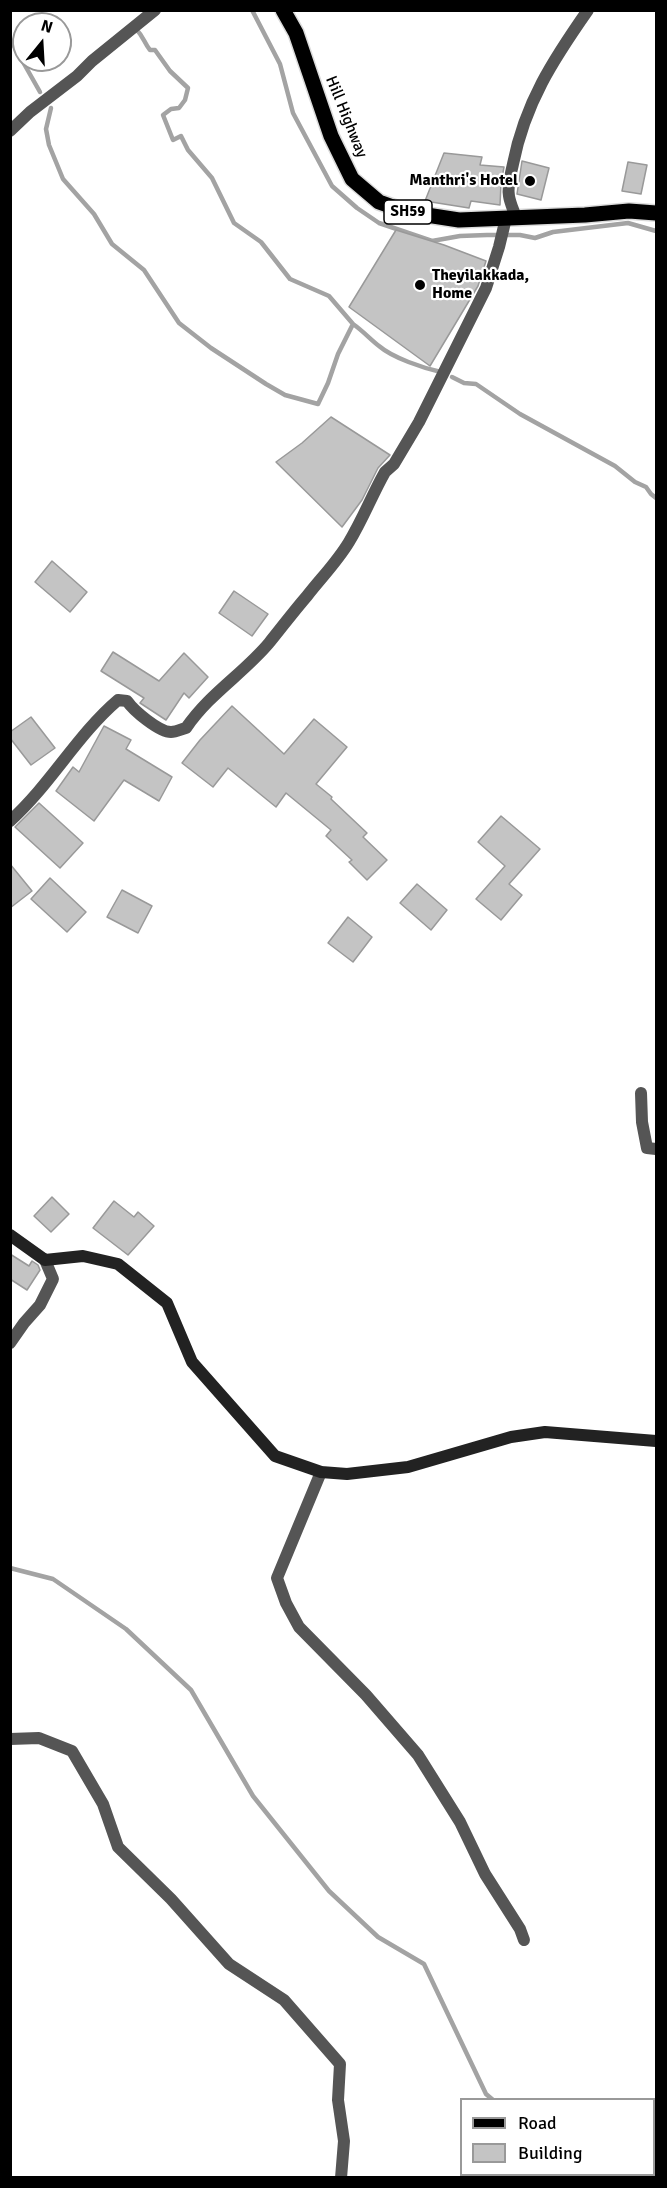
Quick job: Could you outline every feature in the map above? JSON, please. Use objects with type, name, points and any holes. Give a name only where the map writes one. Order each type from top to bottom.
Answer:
[{"type":"main road","name":"Hill Highway","points":[[283,10],[296,33],[331,136],[352,179],[379,202],[407,212],[459,220],[628,211],[657,213]]},
{"type":"main road","points":[[10,1235],[45,1260],[83,1256],[118,1264],[167,1303],[192,1362],[275,1456],[321,1472],[347,1474],[408,1467],[511,1437],[545,1432],[657,1441]]},
{"type":"street","points":[[10,131],[155,10]]},
{"type":"street","points":[[10,820],[38,794],[59,764],[104,711],[118,700],[127,701],[135,711],[157,727],[170,733],[186,728],[220,687],[232,680],[267,645],[318,584],[350,541],[385,472],[394,464],[420,422],[486,288],[511,218],[509,183],[531,102],[586,11]]},
{"type":"street","points":[[641,1093],[642,1122],[647,1148],[657,1149]]},
{"type":"street","points":[[10,1343],[40,1305],[53,1279],[45,1260]]},
{"type":"street","points":[[321,1472],[277,1578],[286,1603],[298,1628],[366,1695],[418,1755],[460,1822],[485,1874],[520,1929],[524,1940]]},
{"type":"street","points":[[10,1739],[39,1738],[72,1751],[103,1804],[118,1847],[171,1899],[229,1964],[284,2000],[340,2064],[338,2100],[344,2141],[341,2178]]},
{"type":"building","points":[[444,153],[482,157],[480,165],[504,167],[500,205],[471,201],[469,208],[425,201]]},
{"type":"building","name":"Manthri's Hotel","points":[[522,161],[549,168],[541,200],[517,194]]},
{"type":"building","points":[[628,162],[647,165],[641,194],[622,191]]},
{"type":"building","name":"Theyilakkada, Home","points":[[396,230],[486,261],[478,286],[430,366],[349,307]]},
{"type":"building","points":[[331,417],[390,455],[378,468],[362,500],[342,527],[276,462]]},
{"type":"building","points":[[52,561],[87,592],[70,612],[35,582]]},
{"type":"building","points":[[234,591],[268,614],[252,636],[219,613]]},
{"type":"building","points":[[113,652],[159,681],[184,653],[208,677],[189,698],[184,693],[166,720],[140,703],[144,698],[101,671]]},
{"type":"building","points":[[232,706],[284,754],[314,719],[347,747],[316,784],[367,833],[363,837],[387,860],[367,880],[349,862],[352,860],[326,836],[331,830],[286,793],[276,807],[228,768],[213,787],[182,763]]},
{"type":"building","points":[[31,717],[55,748],[31,765],[10,738],[10,732]]},
{"type":"building","points":[[104,726],[131,740],[126,749],[172,777],[159,801],[124,780],[94,821],[56,791],[73,767],[79,772]]},
{"type":"building","points":[[39,803],[83,843],[60,868],[15,827]]},
{"type":"building","points":[[501,816],[540,849],[509,884],[522,895],[501,920],[476,899],[505,866],[478,842]]},
{"type":"building","points":[[10,864],[32,891],[10,908]]},
{"type":"building","points":[[50,878],[86,912],[67,932],[31,899]]},
{"type":"building","points":[[417,884],[447,910],[431,930],[400,903]]},
{"type":"building","points":[[122,890],[152,906],[138,933],[107,917]]},
{"type":"building","points":[[348,917],[372,937],[353,962],[328,943]]},
{"type":"building","points":[[52,1197],[69,1214],[51,1232],[34,1216]]},
{"type":"building","points":[[114,1201],[134,1217],[138,1212],[154,1226],[128,1255],[93,1228]]},
{"type":"building","points":[[10,1254],[29,1266],[32,1261],[38,1265],[40,1270],[27,1290],[10,1279]]},
{"type":"waterway","points":[[252,10],[280,64],[293,113],[332,186],[357,208],[379,223],[432,241],[460,236],[487,235],[520,235],[535,238],[553,232],[628,223],[656,231]]},
{"type":"waterway","points":[[136,29],[150,50],[155,50],[170,71],[188,88],[185,100],[179,108],[171,109],[163,115],[173,140],[181,136],[188,150],[212,178],[234,223],[261,242],[290,279],[329,296],[353,324]]},
{"type":"waterway","points":[[10,39],[40,92]]},
{"type":"waterway","points":[[51,108],[46,129],[49,145],[63,179],[94,214],[112,244],[144,270],[179,323],[211,348],[285,395],[318,404],[353,324],[392,355],[441,372]]},
{"type":"waterway","points":[[452,377],[464,383],[476,384],[520,414],[615,466],[635,482],[646,487],[656,498]]},
{"type":"waterway","points":[[10,1568],[53,1579],[126,1629],[191,1690],[253,1796],[329,1891],[378,1937],[424,1964],[486,2094],[491,2098]]},
{"type":"place","name":"Manthri's Hotel","points":[[530,181]]},
{"type":"place","name":"Theyilakkada, Home","points":[[420,285]]}]
